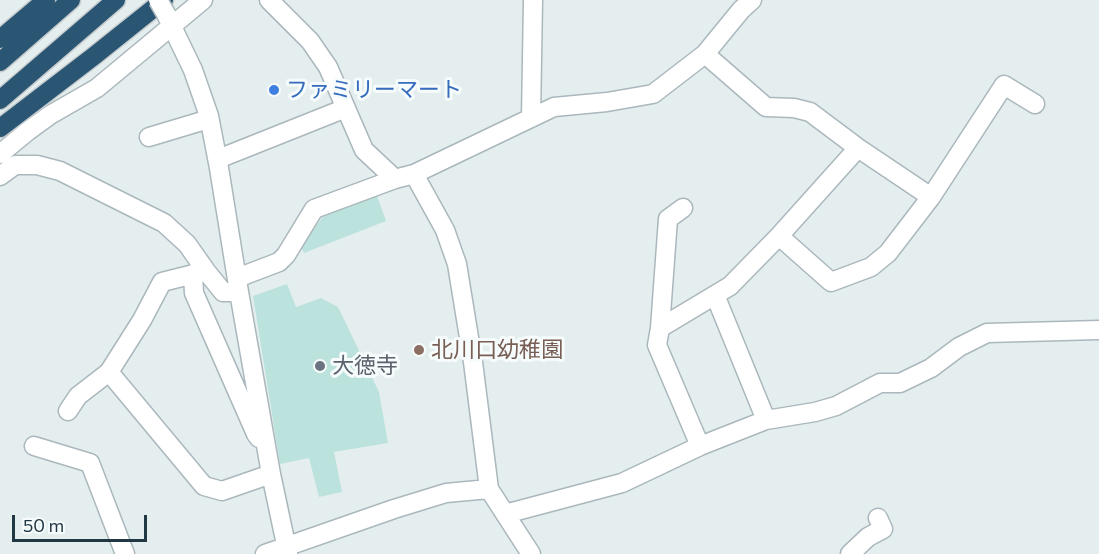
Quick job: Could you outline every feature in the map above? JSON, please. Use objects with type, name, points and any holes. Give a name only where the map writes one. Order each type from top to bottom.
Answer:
[{"type":"highway","points":[[0,37],[36,0]]},
{"type":"highway","points":[[0,37],[46,0]]},
{"type":"highway","points":[[0,62],[71,0]]},
{"type":"highway","points":[[0,100],[116,0]]},
{"type":"highway","points":[[0,128],[147,0]]},
{"type":"highway","points":[[0,128],[94,56],[165,10]]},
{"type":"street","points":[[5,164],[28,131],[97,88],[165,10],[202,0]]},
{"type":"street","points":[[268,0],[310,41],[328,67],[364,150],[395,179]]},
{"type":"street","points":[[531,118],[533,0]]},
{"type":"street","points":[[5,164],[37,165],[60,171],[164,223],[187,244],[200,272],[223,292],[279,262],[286,255],[314,209],[414,174],[554,107],[606,102],[653,94],[705,54],[752,0]]},
{"type":"street","points":[[165,10],[193,70],[209,119],[218,159],[271,474],[287,550]]},
{"type":"street","points":[[705,54],[766,106],[794,108],[810,112],[858,148],[931,197]]},
{"type":"street","points":[[779,236],[831,282],[871,267],[888,253],[931,197],[1004,85],[1035,104]]},
{"type":"street","points":[[218,159],[346,108]]},
{"type":"street","points":[[149,137],[209,119]]},
{"type":"street","points":[[660,328],[730,286],[779,236],[858,148]]},
{"type":"street","points":[[414,174],[445,230],[457,264],[473,362],[489,489],[531,554]]},
{"type":"street","points":[[683,208],[668,219],[657,345],[700,446]]},
{"type":"street","points":[[68,411],[78,396],[109,372],[142,320],[162,282],[200,272]]},
{"type":"street","points":[[200,272],[194,293],[256,434],[267,446]]},
{"type":"street","points":[[715,295],[766,420]]},
{"type":"street","points":[[505,514],[622,483],[700,446],[766,420],[836,406],[880,382],[900,383],[931,368],[959,347],[987,333],[1099,330]]},
{"type":"street","points":[[109,372],[204,486],[222,491],[271,474]]},
{"type":"street","points":[[34,446],[90,463],[125,554]]},
{"type":"street","points":[[265,554],[287,550],[446,493],[489,489]]},
{"type":"street","points":[[850,554],[868,537],[883,529],[878,518]]},
{"type":"green space","points":[[376,193],[386,221],[304,253],[301,246],[328,210]]},
{"type":"green space","points":[[287,284],[296,307],[321,298],[338,307],[379,392],[388,443],[334,452],[342,492],[319,497],[309,458],[280,464],[253,296]]},
{"type":"place","name":"ファミリーマート","points":[[274,90]]},
{"type":"place","name":"北川口幼稚園","points":[[419,350]]},
{"type":"place","name":"大徳寺","points":[[320,366]]}]
